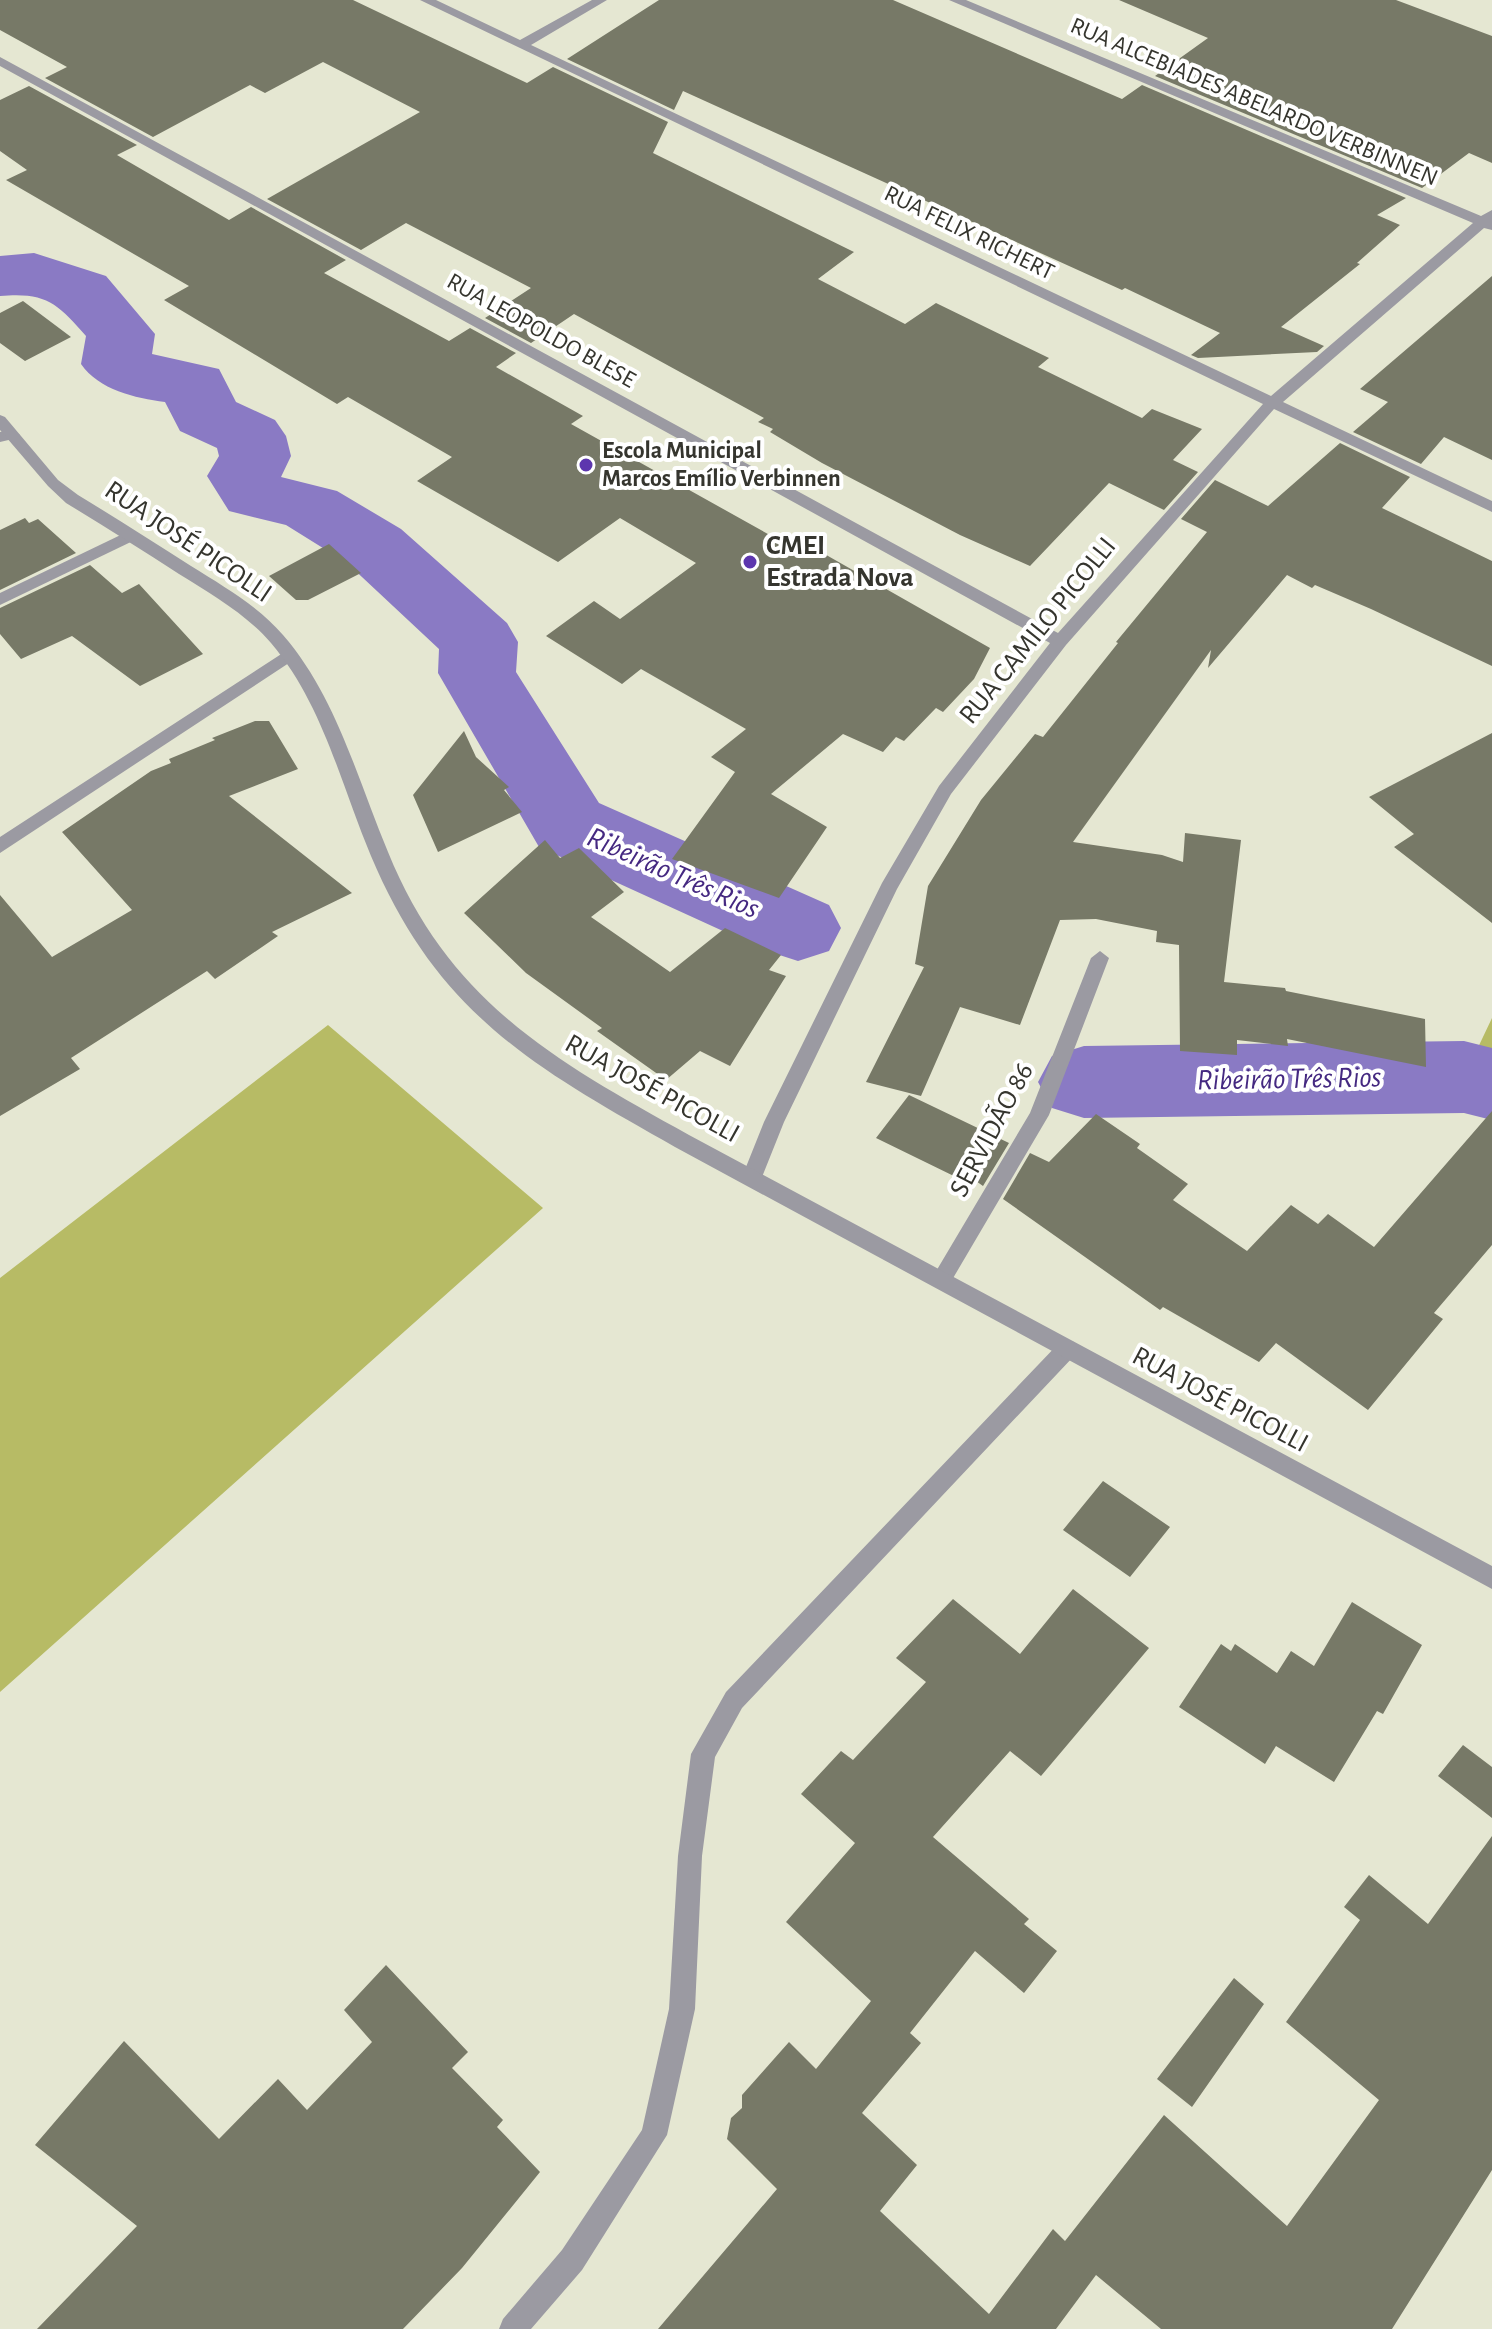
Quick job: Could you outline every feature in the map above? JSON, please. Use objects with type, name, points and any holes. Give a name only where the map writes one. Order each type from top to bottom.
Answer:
[{"type":"street","name":"RUA FELIX RICHERT","points":[[426,0],[1492,507]]},
{"type":"street","points":[[521,45],[601,0]]},
{"type":"street","name":"RUA ALCEBIADES ABELARDO VERBINNEN","points":[[955,0],[1489,221]]},
{"type":"street","name":"RUA LEOPOLDO BLESE","points":[[0,61],[1060,641]]},
{"type":"street","name":"RUA CAMILO PICOLLI","points":[[752,1177],[774,1122],[888,888],[945,790],[1060,641],[1271,404],[1489,221]]},
{"type":"street","name":"RUA JOSÉ PICOLLI","points":[[0,420],[6,436],[72,499],[236,602],[264,626],[289,655],[319,708],[346,767],[393,885],[444,971],[470,1001],[551,1067],[1492,1578]]},
{"type":"street","points":[[0,600],[131,535]]},
{"type":"street","points":[[0,846],[289,655]]},
{"type":"street","name":"SERVIDÃO 86","points":[[942,1279],[1039,1115],[1100,958]]},
{"type":"street","points":[[513,2329],[572,2260],[654,2135],[682,2009],[690,1856],[703,1754],[734,1700],[1067,1349]]},
{"type":"green space","points":[[1492,1018],[1492,1084],[1464,1077]]},
{"type":"green space","points":[[328,1025],[543,1208],[0,1692],[0,1278]]},
{"type":"building","points":[[0,0],[353,0],[527,83],[553,67],[668,122],[653,153],[854,252],[818,279],[905,324],[936,303],[1049,358],[1038,367],[1142,418],[1152,409],[1202,429],[1173,460],[1198,472],[1164,510],[1109,483],[1030,566],[960,535],[822,463],[770,432],[773,429],[758,422],[764,418],[574,314],[531,343],[485,318],[531,288],[406,223],[361,250],[267,199],[420,112],[323,62],[265,93],[250,85],[153,137],[45,78],[67,67],[0,30]]},
{"type":"building","points":[[659,0],[893,0],[1122,99],[1142,85],[1406,198],[1377,215],[1400,225],[1357,263],[1360,264],[1281,327],[1324,346],[1317,352],[1198,358],[1191,355],[1220,333],[683,91],[674,110],[567,59]]},
{"type":"building","points":[[1119,0],[1396,0],[1492,36],[1492,163],[1469,153],[1422,188],[1155,76],[1208,38]]},
{"type":"building","points":[[29,86],[137,145],[117,155],[229,220],[251,207],[346,260],[324,273],[449,341],[470,328],[516,353],[496,367],[583,416],[571,424],[811,558],[821,552],[990,648],[974,679],[943,712],[936,708],[904,741],[896,737],[883,752],[843,734],[771,794],[827,827],[779,898],[672,859],[735,772],[711,757],[746,729],[641,669],[622,684],[546,636],[594,601],[620,619],[696,563],[620,518],[558,562],[417,481],[452,457],[348,397],[337,404],[164,300],[189,286],[6,180],[27,170],[0,151],[0,100]]},
{"type":"building","points":[[1492,276],[1492,460],[1444,437],[1421,464],[1353,432],[1388,402],[1360,389]]},
{"type":"building","points":[[23,301],[71,337],[25,361],[0,343],[0,313]]},
{"type":"building","points":[[1340,443],[1410,477],[1382,508],[1492,561],[1492,666],[1371,609],[1315,585],[1312,588],[1287,575],[1208,668],[1211,650],[1073,842],[1162,855],[1183,862],[1185,833],[1241,840],[1224,982],[1285,988],[1286,991],[1425,1019],[1426,1067],[1287,1039],[1288,1046],[1237,1040],[1237,1055],[1180,1051],[1179,945],[1156,942],[1157,931],[1096,919],[1060,920],[1020,1025],[960,1007],[921,1096],[866,1082],[924,967],[915,964],[928,886],[981,800],[1035,734],[1043,737],[1207,532],[1181,519],[1215,480],[1268,506]]},
{"type":"building","points":[[25,518],[29,523],[38,519],[76,553],[0,590],[0,530]]},
{"type":"building","points":[[329,544],[361,573],[308,600],[296,600],[269,576]]},
{"type":"building","points":[[90,565],[122,593],[139,584],[203,654],[140,686],[72,636],[21,659],[0,634],[0,608]]},
{"type":"building","points":[[255,721],[269,721],[298,769],[229,796],[352,893],[272,932],[278,936],[215,979],[207,971],[71,1058],[80,1069],[0,1116],[0,895],[52,957],[132,910],[62,832],[151,771],[171,763],[169,759]]},
{"type":"building","points":[[464,731],[476,757],[509,787],[504,790],[522,812],[438,852],[413,795]]},
{"type":"building","points":[[1492,733],[1492,923],[1394,847],[1414,834],[1369,797]]},
{"type":"building","points":[[545,840],[560,858],[579,848],[624,892],[591,917],[670,972],[725,928],[781,955],[769,970],[786,976],[730,1066],[700,1051],[666,1080],[597,1031],[602,1028],[526,973],[464,913]]},
{"type":"building","points":[[909,1095],[1009,1143],[983,1186],[966,1174],[962,1180],[876,1138]]},
{"type":"building","points":[[1492,1111],[1492,1245],[1434,1313],[1443,1319],[1368,1410],[1276,1343],[1259,1362],[1163,1307],[1160,1310],[1003,1199],[1030,1153],[1049,1162],[1096,1114],[1140,1144],[1137,1148],[1188,1184],[1173,1200],[1247,1251],[1291,1205],[1318,1224],[1328,1214],[1374,1247]]},
{"type":"building","points":[[1103,1481],[1170,1527],[1130,1577],[1063,1530]]},
{"type":"building","points":[[1073,1589],[1149,1648],[1041,1776],[1010,1751],[933,1837],[1029,1919],[1024,1924],[1057,1951],[1024,1993],[975,1951],[910,2033],[921,2043],[862,2113],[917,2165],[880,2211],[989,2314],[1053,2229],[1065,2241],[1164,2115],[1287,2226],[1379,2100],[1286,2022],[1360,1920],[1344,1907],[1369,1875],[1428,1924],[1492,1836],[1492,2170],[1392,2329],[1161,2329],[1096,2275],[1056,2329],[658,2329],[777,2189],[727,2139],[731,2118],[742,2108],[742,2095],[789,2042],[816,2069],[871,2001],[786,1922],[855,1843],[801,1794],[841,1751],[853,1760],[926,1682],[896,1658],[953,1599],[1020,1654]]},
{"type":"building","points":[[1352,1602],[1422,1645],[1383,1714],[1377,1711],[1334,1782],[1276,1746],[1265,1764],[1179,1707],[1221,1644],[1231,1651],[1235,1644],[1277,1673],[1291,1651],[1314,1666]]},
{"type":"building","points":[[1463,1745],[1492,1767],[1492,1818],[1438,1776]]},
{"type":"building","points":[[386,1965],[468,2052],[452,2068],[503,2120],[497,2127],[540,2172],[462,2268],[403,2329],[37,2329],[137,2226],[35,2145],[124,2041],[219,2139],[278,2079],[307,2110],[372,2042],[344,2010]]},
{"type":"building","points":[[1234,1978],[1264,2004],[1192,2107],[1157,2079]]},
{"type":"waterway","name":"Ribeirão Três Rios","points":[[0,276],[34,273],[82,290],[121,334],[116,364],[151,379],[194,384],[205,415],[250,436],[255,456],[243,476],[255,494],[311,508],[374,546],[479,642],[477,673],[569,825],[798,928]]},
{"type":"waterway","name":"Ribeirão Três Rios","points":[[1084,1082],[1464,1077],[1492,1084]]},
{"type":"place","name":"Escola Municipal Marcos Emílio Verbinnen","points":[[586,465]]},
{"type":"place","name":"CMEI Estrada Nova","points":[[750,562]]}]
